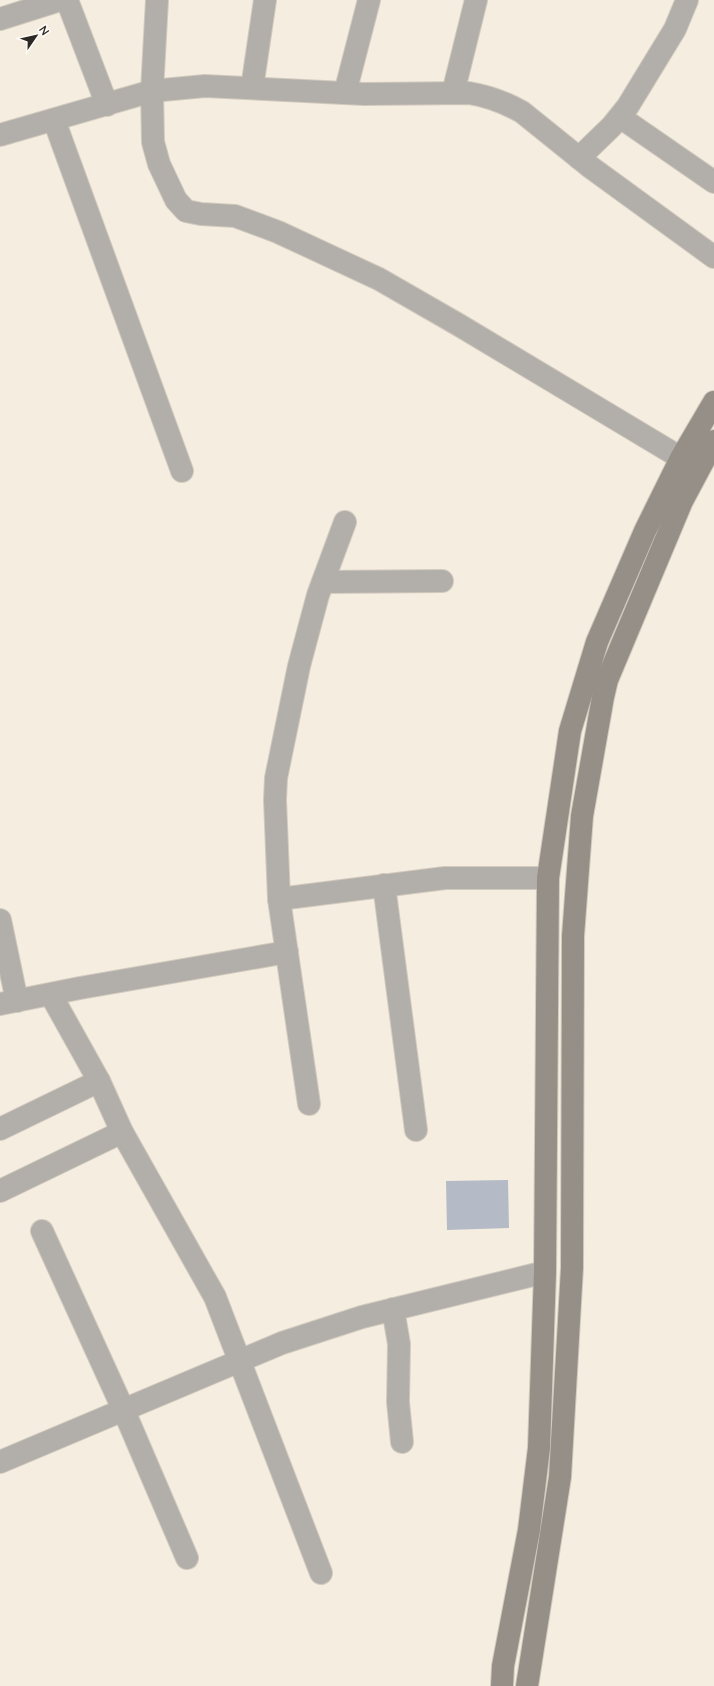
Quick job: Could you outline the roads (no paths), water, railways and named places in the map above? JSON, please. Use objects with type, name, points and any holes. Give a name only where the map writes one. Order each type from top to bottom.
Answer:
[{"type":"main road","points":[[502,1686],[503,1666],[529,1530],[539,1448],[546,1272],[548,878],[572,720],[597,642],[645,531],[681,458],[714,402]]},
{"type":"main road","points":[[527,1686],[560,1477],[572,1268],[573,936],[582,816],[603,697],[608,680],[682,501],[714,441]]},
{"type":"street","points":[[0,19],[60,0]]},
{"type":"street","points":[[67,0],[107,105]]},
{"type":"street","points":[[158,0],[152,91],[153,142],[159,164],[176,200],[186,211],[200,214],[235,216],[278,232],[379,279],[459,325],[681,458]]},
{"type":"street","points":[[252,88],[266,0]]},
{"type":"street","points":[[345,93],[369,0]]},
{"type":"street","points":[[453,93],[476,0]]},
{"type":"street","points":[[579,158],[620,117],[675,29],[688,0]]},
{"type":"street","points":[[0,135],[152,91],[205,86],[345,93],[453,93],[482,96],[511,106],[536,122],[579,158],[714,257]]},
{"type":"street","points":[[620,117],[714,182]]},
{"type":"street","points":[[54,120],[182,471]]},
{"type":"street","points":[[309,1104],[279,899],[275,800],[276,778],[295,681],[323,582],[345,522]]},
{"type":"street","points":[[323,582],[442,581]]},
{"type":"street","points":[[279,899],[445,878],[548,878]]},
{"type":"street","points":[[384,885],[416,1130]]},
{"type":"street","points":[[0,920],[8,1003],[80,988],[286,952]]},
{"type":"street","points":[[51,995],[99,1081],[122,1132],[215,1297],[321,1573]]},
{"type":"street","points":[[0,1128],[99,1081]]},
{"type":"street","points":[[0,1191],[122,1132]]},
{"type":"street","points":[[42,1231],[124,1411],[187,1558]]},
{"type":"street","points":[[1,1458],[124,1411],[240,1359],[282,1343],[393,1308],[546,1272]]},
{"type":"street","points":[[393,1308],[399,1344],[398,1402],[402,1442]]}]
